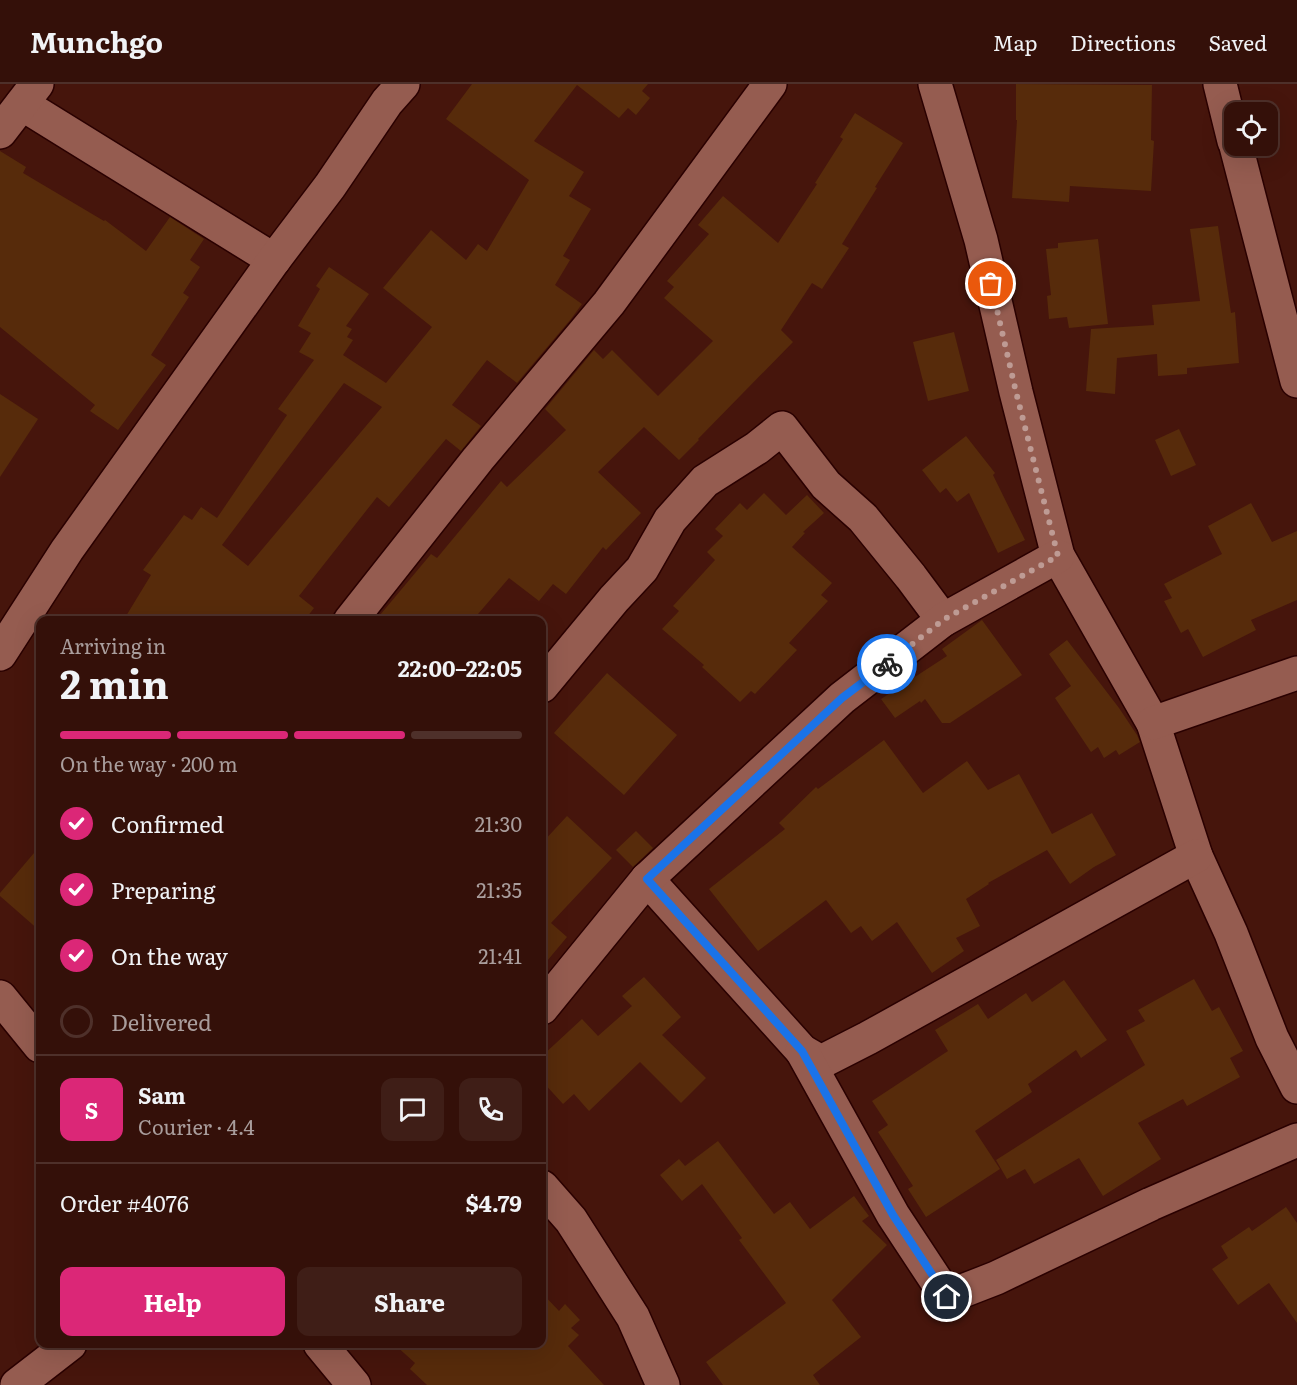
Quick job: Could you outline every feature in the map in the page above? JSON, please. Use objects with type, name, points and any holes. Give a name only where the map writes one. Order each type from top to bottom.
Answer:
[{"type":"street","points":[[0,654],[67,550],[274,260],[330,186],[387,102],[403,84]]},
{"type":"street","points":[[354,616],[478,459],[609,303],[770,84]]},
{"type":"street","points":[[935,84],[981,240],[1016,392],[1058,556],[1153,723],[1196,856],[1232,933],[1272,1038],[1297,1087]]},
{"type":"street","points":[[1220,84],[1224,102]]},
{"type":"street","points":[[0,132],[30,94],[274,260]]},
{"type":"street","points":[[1239,156],[1297,381]]},
{"type":"street","points":[[546,681],[642,569],[670,520],[705,481],[757,448],[782,428],[826,485],[863,518],[943,620]]},
{"type":"street","points":[[546,1003],[647,879],[842,698],[943,620],[1058,556]]},
{"type":"street","points":[[1153,723],[1297,673]]},
{"type":"street","points":[[802,1051],[821,1062],[1196,856]]},
{"type":"street","points":[[647,879],[802,1051],[893,1215],[947,1297],[996,1278],[1151,1204],[1297,1140]]},
{"type":"street","points":[[0,997],[36,1041]]},
{"type":"street","points":[[546,1192],[571,1220],[633,1317],[663,1385]]},
{"type":"street","points":[[17,1385],[65,1348]]},
{"type":"street","points":[[323,1348],[354,1385]]},
{"type":"building","points":[[472,84],[648,84],[642,91],[650,98],[636,115],[628,108],[619,118],[577,85],[534,141],[584,172],[569,196],[591,209],[563,256],[570,260],[555,285],[582,304],[517,383],[487,360],[452,405],[481,426],[461,451],[446,439],[389,507],[377,497],[299,596],[314,608],[308,616],[126,616],[151,575],[143,570],[184,515],[192,520],[201,507],[217,518],[287,415],[278,409],[314,360],[299,352],[311,333],[298,326],[320,289],[316,286],[329,267],[369,294],[346,326],[352,329],[347,337],[353,340],[343,355],[386,383],[432,327],[383,288],[431,230],[466,260],[478,244],[487,251],[529,180],[446,119]],"holes":[[[344,383],[382,407],[248,566],[222,545]]]},
{"type":"building","points":[[1016,84],[1152,85],[1151,140],[1154,141],[1151,191],[1070,186],[1069,202],[1012,198],[1017,120]]},
{"type":"building","points":[[855,113],[903,143],[842,244],[849,248],[822,289],[812,283],[781,330],[793,342],[679,460],[644,427],[598,472],[641,513],[606,550],[603,547],[566,594],[553,584],[539,601],[509,578],[476,616],[379,616],[431,554],[437,558],[501,481],[507,487],[566,430],[545,409],[594,350],[603,359],[612,350],[658,396],[713,341],[664,298],[674,287],[667,281],[709,234],[698,225],[723,196],[778,243],[817,184],[815,183],[843,139],[840,137]]},
{"type":"building","points":[[0,151],[26,167],[23,173],[105,220],[146,251],[170,217],[204,239],[190,260],[200,267],[183,293],[189,297],[151,355],[166,365],[118,430],[90,411],[95,405],[0,327]]},
{"type":"building","points":[[1218,226],[1231,313],[1235,312],[1239,363],[1187,368],[1187,374],[1158,376],[1157,354],[1117,358],[1115,394],[1086,391],[1091,329],[1154,325],[1152,305],[1200,301],[1190,229]]},
{"type":"building","points":[[1098,239],[1108,324],[1069,328],[1067,317],[1049,319],[1047,296],[1051,295],[1046,249],[1058,248],[1058,243]]},
{"type":"building","points":[[954,332],[969,391],[928,401],[913,342]]},
{"type":"building","points":[[0,394],[38,419],[0,477]]},
{"type":"building","points":[[1179,429],[1196,465],[1171,476],[1155,440]]},
{"type":"building","points":[[966,436],[995,473],[993,475],[1025,540],[998,553],[969,493],[957,502],[946,488],[940,493],[922,470]]},
{"type":"building","points":[[764,493],[786,515],[807,495],[824,513],[803,532],[805,533],[792,547],[832,583],[821,595],[828,601],[789,643],[797,650],[755,694],[751,691],[740,702],[702,667],[704,665],[662,629],[679,611],[673,606],[715,560],[707,552],[723,536],[715,529],[740,503],[747,510]]},
{"type":"building","points":[[1251,503],[1272,542],[1297,531],[1297,600],[1251,620],[1256,630],[1203,657],[1188,629],[1181,633],[1164,601],[1172,598],[1164,584],[1222,554],[1208,526]]},
{"type":"building","points":[[982,620],[1022,675],[950,723],[942,723],[925,699],[895,718],[881,699],[947,656],[942,649]]},
{"type":"building","points":[[1067,640],[1137,735],[1140,742],[1119,755],[1116,750],[1104,758],[1098,747],[1091,752],[1055,698],[1071,686],[1049,654]]},
{"type":"building","points":[[607,673],[677,735],[624,795],[554,733]]},
{"type":"building","points":[[884,740],[923,793],[967,761],[988,790],[1019,774],[1052,834],[1092,813],[1116,855],[1070,884],[1047,850],[988,883],[966,899],[980,926],[956,938],[964,951],[932,973],[897,922],[872,941],[861,926],[851,933],[826,900],[758,951],[709,889],[785,829],[779,823],[816,787],[818,789]]},
{"type":"building","points":[[567,816],[612,858],[551,923],[567,937],[546,962],[546,839]]},
{"type":"building","points":[[636,831],[653,848],[633,867],[616,850]]},
{"type":"building","points":[[36,851],[36,928],[0,896],[0,893]]},
{"type":"building","points":[[644,977],[681,1017],[662,1035],[706,1078],[681,1103],[640,1062],[589,1111],[574,1094],[563,1104],[546,1085],[546,1052],[582,1019],[598,1036],[632,1006],[622,996]]},
{"type":"building","points":[[1194,979],[1212,1011],[1219,1007],[1243,1051],[1230,1058],[1240,1077],[1187,1106],[1183,1099],[1138,1123],[1161,1159],[1103,1196],[1079,1158],[1034,1184],[1025,1169],[1007,1179],[996,1160],[1145,1065],[1126,1031],[1145,1021],[1138,1010]]},
{"type":"building","points":[[1064,980],[1107,1040],[1081,1058],[1076,1050],[1028,1084],[1032,1092],[975,1131],[1000,1169],[926,1217],[908,1189],[913,1186],[878,1132],[888,1125],[872,1101],[948,1051],[935,1030],[978,1004],[988,1019],[1026,993],[1032,1002]]},
{"type":"building","points":[[718,1141],[774,1214],[790,1202],[810,1229],[854,1196],[869,1216],[862,1221],[887,1245],[832,1300],[861,1337],[813,1375],[820,1385],[723,1385],[706,1362],[786,1303],[739,1240],[742,1238],[702,1184],[682,1201],[660,1175],[679,1159],[685,1166]]},
{"type":"building","points":[[1286,1207],[1297,1223],[1297,1323],[1269,1283],[1238,1305],[1212,1269],[1228,1258],[1221,1246],[1249,1227],[1252,1231]]},
{"type":"building","points":[[546,1297],[559,1311],[565,1304],[580,1320],[571,1328],[579,1335],[568,1346],[604,1385],[427,1385],[410,1369],[415,1363],[398,1348],[546,1348]]},
{"type":"way so far","points":[[887,664],[943,620],[1058,556],[991,284]]},
{"type":"route","points":[[887,664],[842,698],[647,879],[802,1051],[893,1215],[947,1297]]}]
